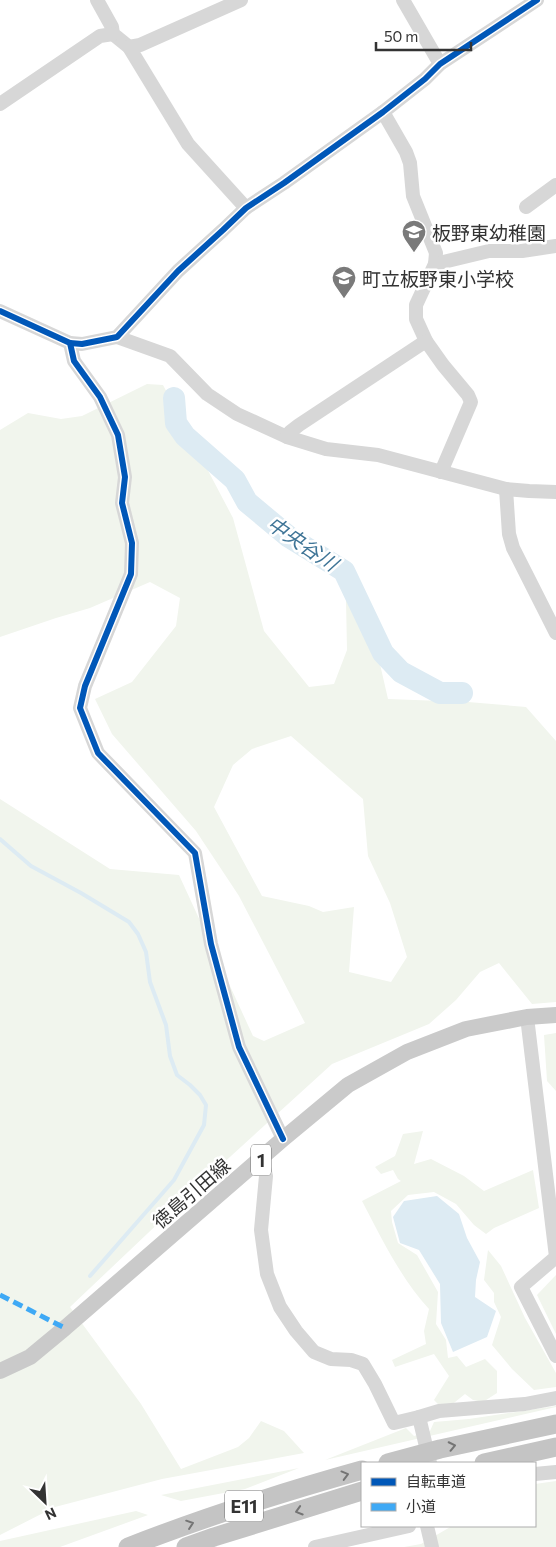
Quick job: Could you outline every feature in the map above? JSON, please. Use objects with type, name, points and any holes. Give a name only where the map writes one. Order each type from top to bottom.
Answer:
[{"type":"highway","points":[[392,1462],[440,1449],[556,1424]]},
{"type":"highway","points":[[488,1462],[556,1447]]},
{"type":"highway","name":"E11","points":[[128,1547],[166,1532],[295,1489],[361,1470]]},
{"type":"highway","name":"E11","points":[[186,1547],[361,1491]]},
{"type":"highway","points":[[118,1547],[166,1532]]},
{"type":"main road","name":"徳島引田線","points":[[0,1372],[30,1357],[348,1085],[407,1052],[466,1029],[526,1017],[556,1015]]},
{"type":"street","points":[[97,0],[112,27],[113,34],[129,46],[188,144],[246,208]]},
{"type":"street","points":[[129,46],[140,45],[241,0]]},
{"type":"street","points":[[403,0],[440,64]]},
{"type":"street","points":[[117,337],[178,271],[246,208],[284,184],[382,112],[440,64],[537,0]]},
{"type":"street","points":[[0,104],[100,36],[113,34]]},
{"type":"street","points":[[382,112],[406,152],[410,163],[413,196],[436,253],[435,264],[416,305],[416,319],[426,340],[471,402],[441,472]]},
{"type":"street","points":[[526,207],[556,185]]},
{"type":"street","points":[[435,264],[489,250],[522,251],[556,246]]},
{"type":"street","points":[[0,310],[70,343],[82,344],[117,337],[170,356],[207,394],[237,414],[287,438],[326,449],[378,455],[506,489],[556,492]]},
{"type":"street","points":[[287,438],[290,432],[298,425],[426,340]]},
{"type":"street","points":[[70,343],[74,361],[100,397],[118,435],[125,476],[122,503],[132,543],[131,574],[86,686],[80,708],[98,753],[195,853],[211,944],[239,1047],[283,1139]]},
{"type":"street","points":[[506,489],[509,534],[513,548],[556,633]]},
{"type":"street","points":[[526,1017],[556,1257],[521,1287],[556,1356]]},
{"type":"street","points":[[262,1159],[266,1176],[261,1230],[268,1274],[280,1307],[296,1331],[314,1352],[331,1359],[351,1360],[363,1364],[394,1423],[420,1420],[439,1411],[525,1404],[556,1398]]},
{"type":"street","points":[[420,1420],[430,1462]]},
{"type":"street","points":[[536,1474],[556,1472]]},
{"type":"street","points":[[315,1547],[405,1527]]},
{"type":"street","points":[[427,1527],[432,1547]]},
{"type":"shaded area","points":[[147,384],[163,385],[233,518],[264,631],[309,687],[334,684],[347,650],[346,600],[365,599],[388,699],[468,702],[526,707],[556,741],[556,1002],[532,1004],[499,963],[480,972],[456,1000],[429,1024],[332,1064],[186,1197],[70,1307],[141,1404],[181,1469],[238,1447],[249,1438],[261,1421],[284,1431],[304,1453],[162,1479],[55,1507],[0,1535],[0,799],[110,869],[179,875],[253,1036],[264,1041],[305,1023],[239,896],[196,831],[112,734],[95,699],[132,682],[176,626],[180,598],[150,582],[90,608],[0,637],[0,430],[28,413],[61,419],[82,416]],"holes":[[[291,736],[363,799],[368,856],[390,903],[407,957],[391,982],[349,972],[354,907],[323,912],[309,906],[262,896],[214,807],[233,765],[252,749]]]},
{"type":"shaded area","points":[[556,1033],[556,1091],[547,1081],[544,1035]]},
{"type":"shaded area","points":[[423,1131],[414,1164],[431,1159],[464,1176],[484,1191],[533,1170],[539,1208],[494,1228],[486,1234],[474,1225],[456,1204],[434,1192],[408,1195],[391,1211],[398,1243],[417,1255],[438,1292],[436,1324],[446,1340],[448,1358],[457,1356],[466,1367],[485,1359],[497,1371],[497,1393],[483,1402],[473,1400],[465,1394],[450,1406],[439,1405],[434,1400],[449,1376],[434,1354],[395,1367],[392,1360],[426,1344],[424,1331],[429,1309],[409,1285],[362,1201],[401,1181],[393,1170],[381,1174],[375,1167],[395,1156],[403,1134]]},
{"type":"shaded area","points":[[437,1196],[459,1214],[467,1238],[480,1262],[475,1297],[496,1311],[487,1337],[453,1352],[441,1323],[440,1284],[419,1250],[400,1243],[393,1217],[404,1201]]},
{"type":"shaded area","points":[[488,1250],[501,1266],[525,1318],[556,1373],[556,1387],[534,1390],[512,1369],[492,1345],[501,1317],[494,1302],[494,1293],[484,1280]]},
{"type":"shaded area","points":[[556,1275],[556,1334],[537,1295]]},
{"type":"shaded area","points":[[556,1406],[325,1460],[406,1428],[414,1436],[430,1431],[434,1422],[469,1419]]},
{"type":"shaded area","points":[[299,1468],[245,1489],[181,1501],[161,1495]]},
{"type":"shaded area","points":[[556,1481],[556,1547],[404,1547],[421,1544],[450,1527],[536,1527],[536,1484]]},
{"type":"shaded area","points":[[136,1511],[148,1515],[60,1547],[0,1547],[0,1541]]},
{"type":"waterway","name":"中央谷川","points":[[174,398],[176,423],[185,436],[235,480],[247,502],[289,537],[344,571],[383,653],[401,672],[440,693],[462,693]]},
{"type":"waterway","points":[[0,839],[31,866],[129,922],[138,934],[146,952],[150,982],[166,1025],[170,1056],[177,1075],[200,1095],[206,1105],[204,1125],[174,1180],[90,1276]]},
{"type":"marked path","points":[[0,1295],[65,1328]]},
{"type":"cycle path","points":[[70,343],[82,344],[117,337],[178,271],[246,208],[383,112],[425,79],[440,64],[537,0]]},
{"type":"cycle path","points":[[0,311],[70,343],[74,361],[100,397],[118,435],[125,477],[122,503],[132,543],[131,574],[85,686],[80,708],[98,753],[195,853],[211,944],[239,1047],[283,1139]]},
{"type":"place","name":"板野東幼稚園","points":[[414,253]]},
{"type":"place","name":"町立板野東小学校","points":[[344,299]]}]
